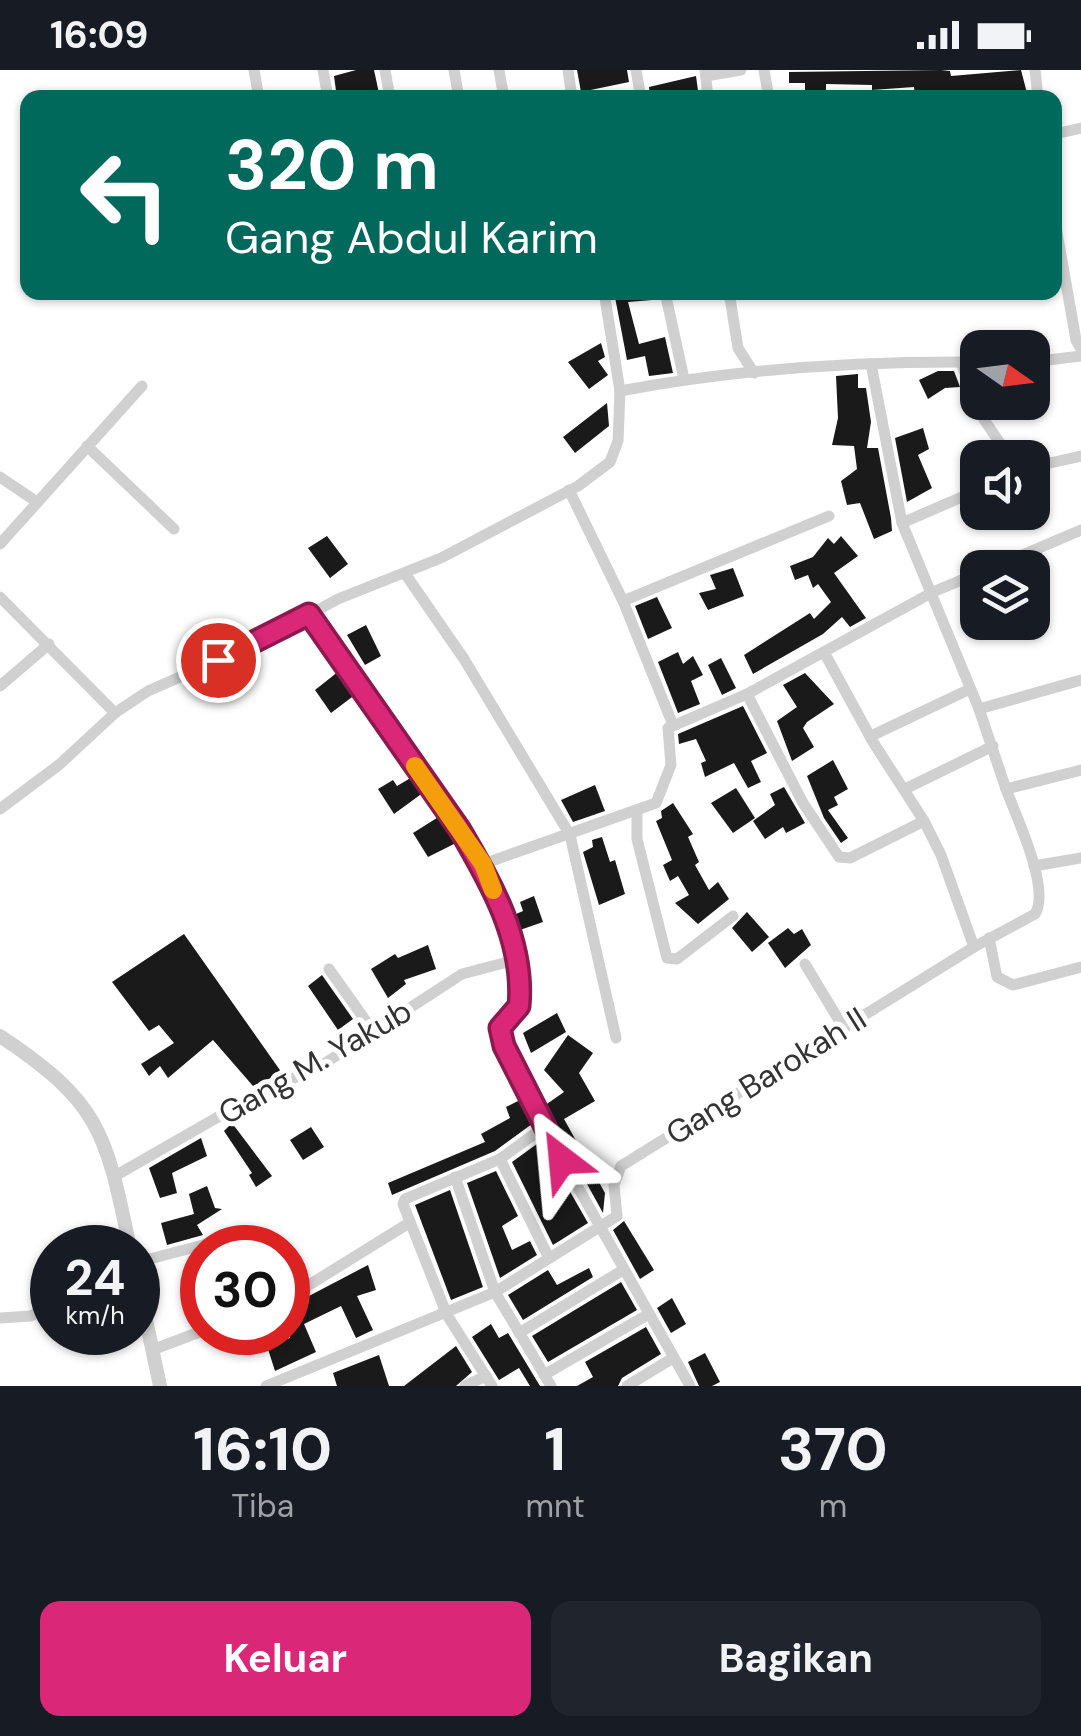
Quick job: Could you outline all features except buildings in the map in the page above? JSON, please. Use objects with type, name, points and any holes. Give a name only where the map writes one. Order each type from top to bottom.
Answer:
[{"type":"street","points":[[705,73],[741,70]]},
{"type":"street","points":[[1050,358],[1081,352],[1062,271]]},
{"type":"street","points":[[1067,294],[1081,291]]},
{"type":"street","points":[[0,810],[60,764],[115,713],[148,691],[338,599],[406,576],[569,490],[610,462],[616,452],[620,391],[605,300]]},
{"type":"street","points":[[667,300],[684,379]]},
{"type":"street","points":[[730,300],[738,348],[754,373]]},
{"type":"street","points":[[620,391],[684,379],[754,373],[960,362]]},
{"type":"street","points":[[871,364],[902,522],[993,746],[1034,866],[1081,858]]},
{"type":"street","points":[[0,544],[142,386]]},
{"type":"street","points":[[87,446],[174,528]]},
{"type":"street","points":[[1050,464],[1081,456]]},
{"type":"street","points":[[0,477],[37,502]]},
{"type":"street","points":[[569,490],[623,601],[673,725]]},
{"type":"street","points":[[902,522],[960,498]]},
{"type":"street","points":[[623,601],[829,516]]},
{"type":"street","points":[[1034,550],[1081,530]]},
{"type":"street","points":[[406,576],[464,659],[570,835],[616,1038]]},
{"type":"street","points":[[483,864],[656,803],[671,765],[673,751],[666,732],[673,725],[748,694],[933,592],[960,581]]},
{"type":"street","points":[[0,596],[115,713]]},
{"type":"street","points":[[309,614],[483,864],[519,958],[519,1006],[500,1032],[544,1127],[647,1316],[690,1386]]},
{"type":"street","points":[[0,686],[49,644]]},
{"type":"street","points":[[825,654],[924,822],[974,947]]},
{"type":"street","points":[[979,710],[1081,680]]},
{"type":"street","points":[[870,736],[970,689]]},
{"type":"street","points":[[748,694],[803,802],[839,857],[850,858],[924,822]]},
{"type":"street","points":[[906,788],[993,746]]},
{"type":"street","points":[[1006,788],[1081,770]]},
{"type":"street","points":[[637,812],[637,838],[667,958],[677,959],[733,916]]},
{"type":"street","name":"Gang Barokah II","points":[[600,1227],[618,1212],[614,1185],[622,1166],[974,947],[1035,914],[1040,901],[1034,866]]},
{"type":"street","points":[[989,938],[997,976],[1013,985],[1081,966]]},
{"type":"street","name":"Gang M. Yakub","points":[[115,1176],[258,1094],[318,1067],[462,974],[519,958]]},
{"type":"street","points":[[805,964],[843,1027]]},
{"type":"street","points":[[328,969],[373,1031]]},
{"type":"street","points":[[0,1036],[52,1070],[74,1093],[104,1140],[125,1225]]},
{"type":"street","points":[[465,1386],[489,1381],[447,1316],[409,1223],[406,1199],[500,1159],[544,1127]]},
{"type":"street","points":[[500,1159],[548,1256]]},
{"type":"street","points":[[454,1177],[495,1292],[548,1381],[647,1316]]},
{"type":"street","points":[[310,1284],[409,1223]]},
{"type":"street","points":[[266,1386],[447,1316],[495,1292],[600,1227]]},
{"type":"street","points":[[519,1333],[623,1270]]},
{"type":"street","points":[[0,1318],[30,1312]]},
{"type":"street","points":[[153,1355],[160,1386]]},
{"type":"street","points":[[627,1386],[673,1358]]},
{"type":"slow traffic","points":[[415,766],[483,864],[493,890]]},
{"type":"route","points":[[218,660],[309,614],[460,830],[483,864],[519,958],[519,1006],[500,1028],[504,1046],[562,1160]]}]
